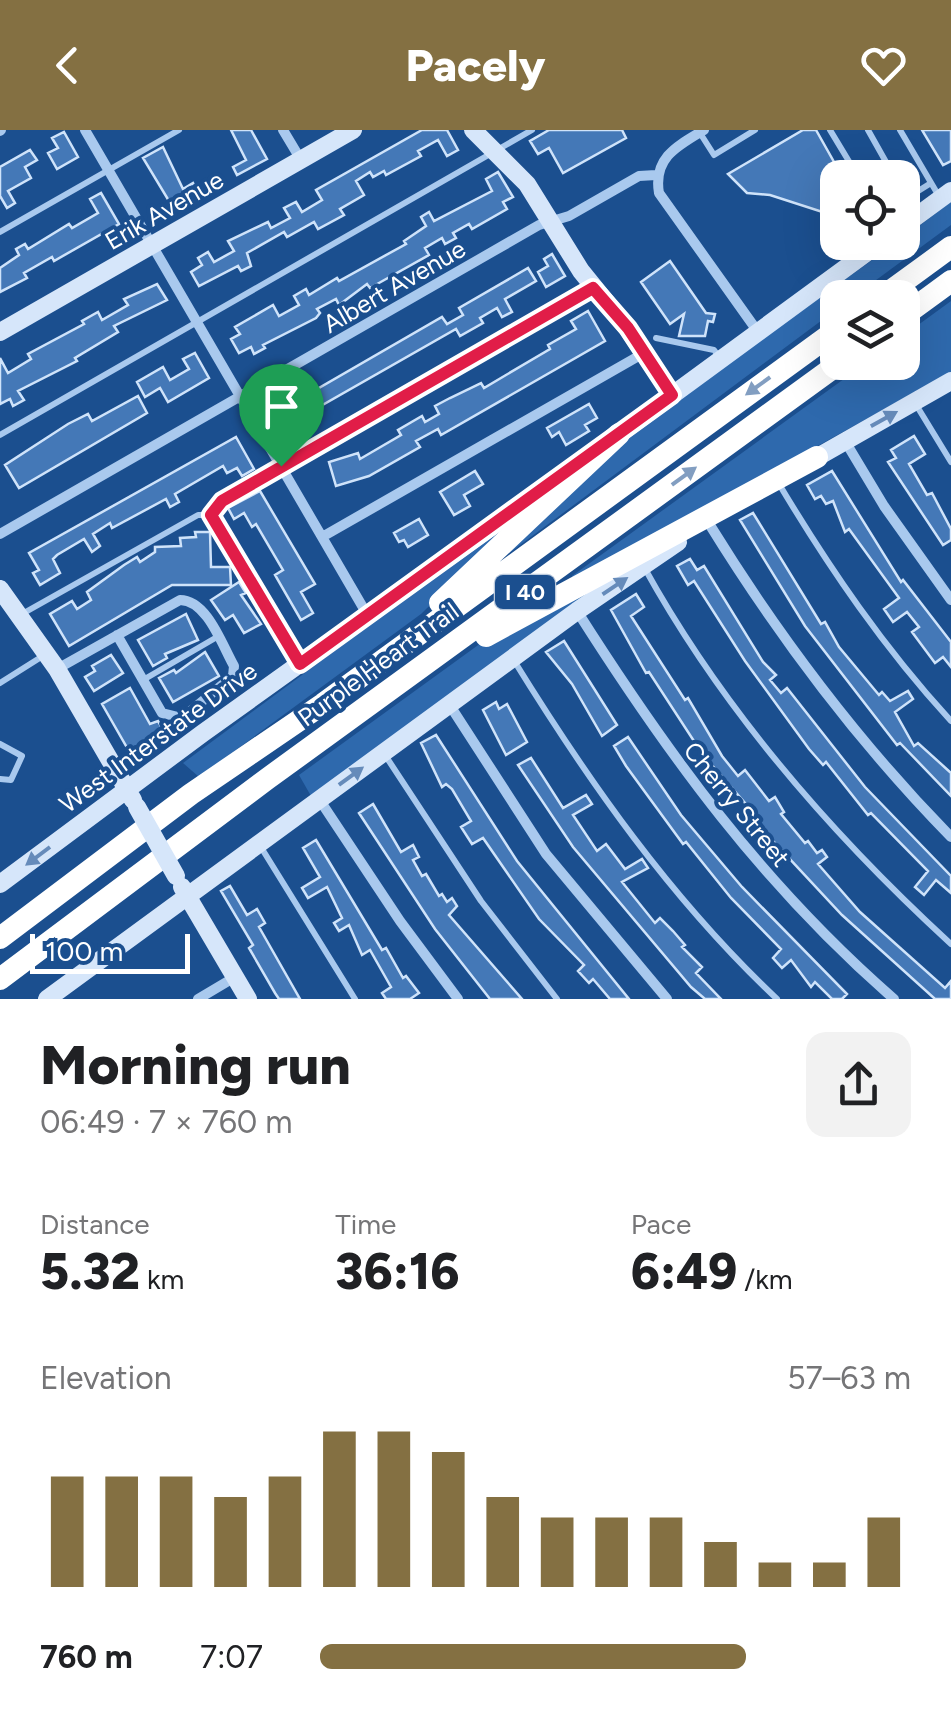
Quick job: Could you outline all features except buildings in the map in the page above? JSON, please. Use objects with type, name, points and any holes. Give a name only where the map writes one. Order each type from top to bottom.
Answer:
[{"type":"highway","points":[[905,280],[951,246]]},
{"type":"highway","points":[[920,304],[951,281]]},
{"type":"highway","name":"Purple Heart Trail","points":[[0,938],[191,794],[323,704],[820,342]]},
{"type":"highway","name":"Purple Heart Trail","points":[[0,979],[820,377]]},
{"type":"highway","points":[[323,704],[448,596],[620,434]]},
{"type":"highway","points":[[387,692],[517,617],[818,456]]},
{"type":"main road","name":"Erik Avenue","points":[[0,332],[353,130]]},
{"type":"main road","points":[[473,130],[527,184],[593,288],[650,345],[672,395]]},
{"type":"main road","points":[[920,211],[941,191]]},
{"type":"main road","name":"West Interstate Drive","points":[[0,884],[132,798],[300,664],[856,260]]},
{"type":"main road","points":[[46,999],[577,611],[776,480],[951,381]]},
{"type":"main road","points":[[0,589],[52,662],[248,999]]},
{"type":"street","points":[[85,130],[368,616]]},
{"type":"street","points":[[283,130],[301,160]]},
{"type":"street","points":[[702,131],[664,160],[656,175],[659,193],[758,332]]},
{"type":"street","name":"Albert Avenue","points":[[0,534],[551,222],[570,216],[639,176],[656,175]]},
{"type":"street","points":[[322,537],[650,345]]},
{"type":"street","points":[[844,441],[884,506],[951,600]]},
{"type":"street","points":[[708,522],[761,608],[825,696],[951,836]]},
{"type":"street","points":[[52,662],[117,636],[185,599],[200,607],[234,666],[234,676],[182,718],[162,713],[117,636]]},
{"type":"street","name":"Cherry Street","points":[[577,611],[667,751],[730,832],[810,920],[894,999]]},
{"type":"street","points":[[448,704],[546,854],[667,999]]},
{"type":"street","points":[[319,799],[400,921],[458,999]]},
{"type":"street","points":[[198,999],[235,978]]},
{"type":"lane","points":[[0,232],[178,130]]},
{"type":"lane","points":[[0,435],[532,130]]},
{"type":"lane","points":[[702,131],[714,155],[755,130]]},
{"type":"lane","points":[[830,130],[848,160]]},
{"type":"lane","points":[[868,130],[886,160]]},
{"type":"lane","points":[[900,130],[941,191]]},
{"type":"lane","points":[[211,515],[222,501],[593,288]]},
{"type":"lane","points":[[650,345],[714,350],[720,360]]},
{"type":"lane","points":[[914,402],[951,462]]},
{"type":"lane","points":[[776,480],[852,602],[951,721]]},
{"type":"lane","points":[[21,615],[198,515],[211,515]]},
{"type":"lane","points":[[211,515],[300,664]]},
{"type":"lane","points":[[644,566],[672,618],[730,704],[848,845],[951,944]]},
{"type":"lane","points":[[143,680],[217,637]]},
{"type":"lane","points":[[512,658],[600,796],[647,858],[777,999]]},
{"type":"lane","points":[[0,683],[52,662]]},
{"type":"lane","points":[[0,744],[22,756],[22,761],[11,780],[0,779]]},
{"type":"lane","points":[[383,752],[470,884],[557,999]]},
{"type":"lane","points":[[258,843],[356,999]]},
{"type":"shaded area","points":[[951,202],[951,225],[920,248],[920,225]]},
{"type":"shaded area","points":[[872,260],[903,260],[876,280],[845,280]]},
{"type":"shaded area","points":[[820,298],[820,322],[500,560],[615,445]]},
{"type":"shaded area","points":[[951,301],[951,372],[574,581],[572,576],[843,380],[920,380],[920,324]]},
{"type":"shaded area","points":[[532,505],[421,614],[199,777],[183,763]]},
{"type":"shaded area","points":[[619,571],[311,796],[299,775],[481,643]]},
{"type":"route","points":[[593,288],[628,328],[672,395],[300,664],[211,515],[222,501],[281,466],[593,288]]}]
